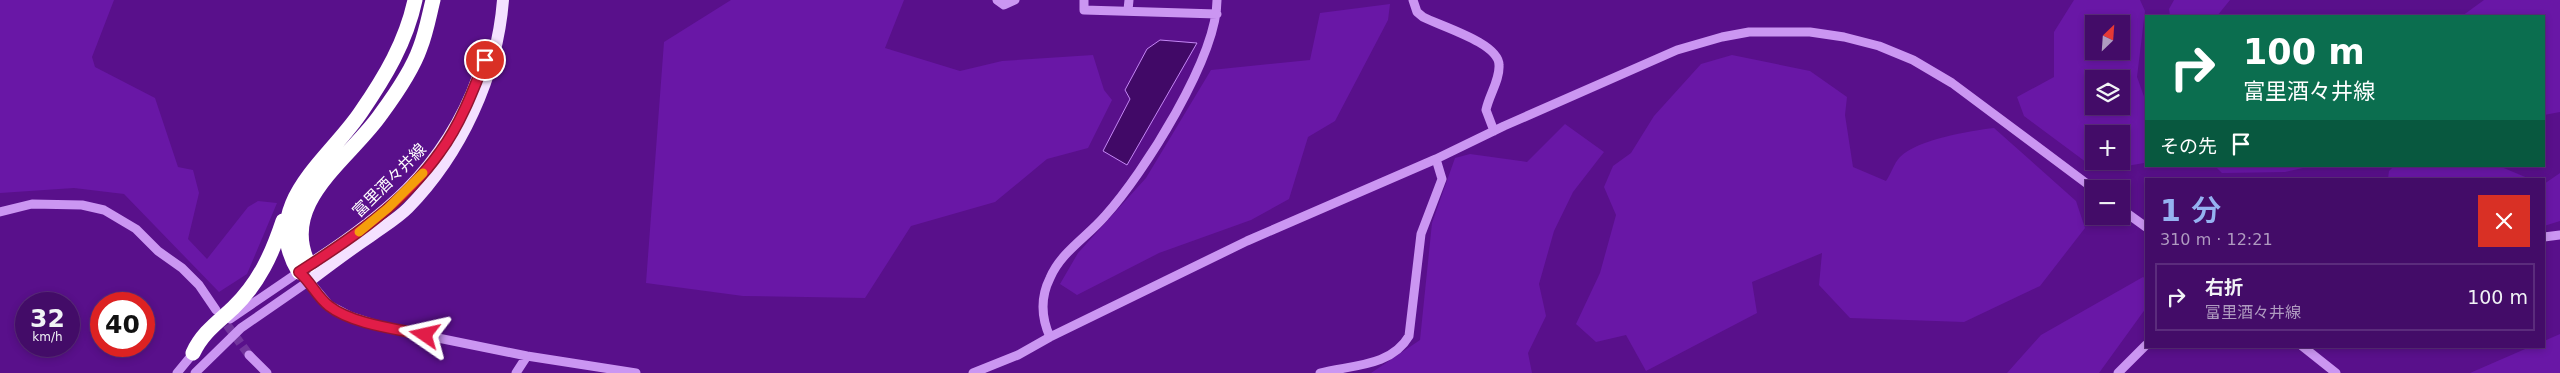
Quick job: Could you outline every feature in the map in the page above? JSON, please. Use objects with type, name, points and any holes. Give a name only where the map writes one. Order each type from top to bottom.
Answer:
[{"type":"highway","points":[[193,353],[201,338],[247,293],[262,272],[275,247],[290,202],[309,172],[360,113],[404,40],[416,0]]},
{"type":"highway","points":[[306,273],[300,240],[307,206],[319,185],[360,142],[382,114],[409,70],[420,50],[433,0]]},
{"type":"highway","points":[[296,193],[289,218],[287,235],[290,255],[306,273]]},
{"type":"main road","name":"富里酒々井線","points":[[306,273],[388,208],[441,152],[466,106],[485,60],[497,0]]},
{"type":"main road","name":"富里酒々井線","points":[[306,273],[398,216],[440,170],[463,132],[486,80],[496,47],[503,0]]},
{"type":"street","points":[[997,0],[1004,5],[1015,0]]},
{"type":"street","points":[[1084,0],[1084,10],[1217,14]]},
{"type":"street","points":[[1128,0],[1128,10]]},
{"type":"street","points":[[1050,336],[1042,313],[1049,278],[1068,252],[1104,218],[1144,168],[1210,43],[1217,14],[1217,0]]},
{"type":"street","points":[[1413,0],[1417,12],[1423,17],[1476,40],[1497,57],[1499,63],[1498,75],[1486,110],[1494,131]]},
{"type":"street","points":[[973,373],[1018,355],[1050,336],[1247,241],[1436,159],[1494,131],[1677,50],[1722,37],[1749,32],[1810,32],[1844,37],[1878,46],[1914,60],[1952,84],[2085,182]]},
{"type":"street","points":[[1320,373],[1368,365],[1402,346],[1408,336],[1421,234],[1442,179],[1436,159]]},
{"type":"street","points":[[0,212],[32,204],[82,205],[104,210],[136,229],[158,251],[182,268],[199,286],[216,310]]},
{"type":"street","points":[[2130,215],[2145,226]]},
{"type":"street","points":[[2545,237],[2560,235]]},
{"type":"street","points":[[177,373],[193,353],[228,321],[306,273]]},
{"type":"street","points":[[306,273],[329,306],[350,316],[384,327],[527,356],[636,373]]},
{"type":"street","points":[[195,373],[241,328],[306,273]]},
{"type":"street","points":[[2118,373],[2145,346]]},
{"type":"street","points":[[2305,348],[2336,373]]},
{"type":"street","points":[[249,355],[267,373]]},
{"type":"street","points":[[516,373],[527,356]]},
{"type":"shaded area","points":[[0,0],[114,0],[92,57],[95,67],[155,98],[178,167],[193,170],[199,193],[188,239],[207,259],[248,207],[258,201],[277,203],[247,274],[219,292],[124,194],[74,188],[0,193]]},
{"type":"shaded area","points":[[731,0],[904,0],[885,48],[960,71],[1002,61],[1093,55],[1104,90],[1112,100],[1088,148],[1047,159],[995,202],[911,226],[865,298],[743,296],[646,283],[664,42]]},
{"type":"shaded area","points":[[2074,0],[2140,0],[2145,11],[2137,77],[2145,99],[2144,163],[2130,165],[2130,125],[2085,125],[2085,161],[2024,116],[2017,97],[2054,77],[2054,32]]},
{"type":"shaded area","points":[[2174,0],[2230,0],[2218,15],[2170,15],[2169,9]]},
{"type":"shaded area","points":[[2484,0],[2560,0],[2560,112],[2545,115],[2545,15],[2463,15]]},
{"type":"shaded area","points":[[1390,4],[1388,20],[1335,121],[1308,137],[1289,199],[1251,220],[1159,253],[1077,295],[1060,284],[1078,253],[1146,178],[1211,70],[1310,60],[1320,13]]},
{"type":"shaded area","points":[[1160,40],[1197,43],[1127,165],[1103,151],[1130,99],[1125,90],[1147,49]]},
{"type":"shaded area","points":[[1732,55],[1810,71],[1847,97],[1845,115],[1853,167],[1886,181],[1900,157],[1919,145],[1945,137],[1994,128],[2076,201],[2085,228],[2040,286],[1964,322],[1850,318],[1819,285],[1822,253],[1752,282],[1757,313],[1646,371],[1626,335],[1596,342],[1576,324],[1600,273],[1616,215],[1604,187],[1613,166],[1631,153],[1654,116],[1701,64]]},
{"type":"shaded area","points":[[1565,124],[1604,152],[1573,192],[1554,231],[1539,284],[1546,316],[1528,353],[1532,373],[1371,373],[1420,340],[1432,223],[1455,158],[1470,154],[1527,162]]},
{"type":"shaded area","points":[[2216,167],[2308,167],[2285,172],[2222,173]]},
{"type":"shaded area","points":[[2393,167],[2501,167],[2528,178],[2388,178],[2389,171]]},
{"type":"shaded area","points":[[2560,173],[2560,221],[2545,226],[2545,183]]},
{"type":"shaded area","points":[[2143,277],[2145,278],[2145,309],[2099,373],[2007,373],[2041,335]]},
{"type":"shaded area","points":[[2560,334],[2560,373],[2470,373],[2527,348],[2545,348],[2545,341]]},
{"type":"tunnel","points":[[219,314],[249,355]]},
{"type":"slow traffic","points":[[359,232],[388,208],[423,173]]},
{"type":"route","points":[[425,335],[384,327],[338,311],[329,306],[309,280],[299,272],[366,226],[388,208],[423,173],[441,152],[455,127],[485,60]]}]
